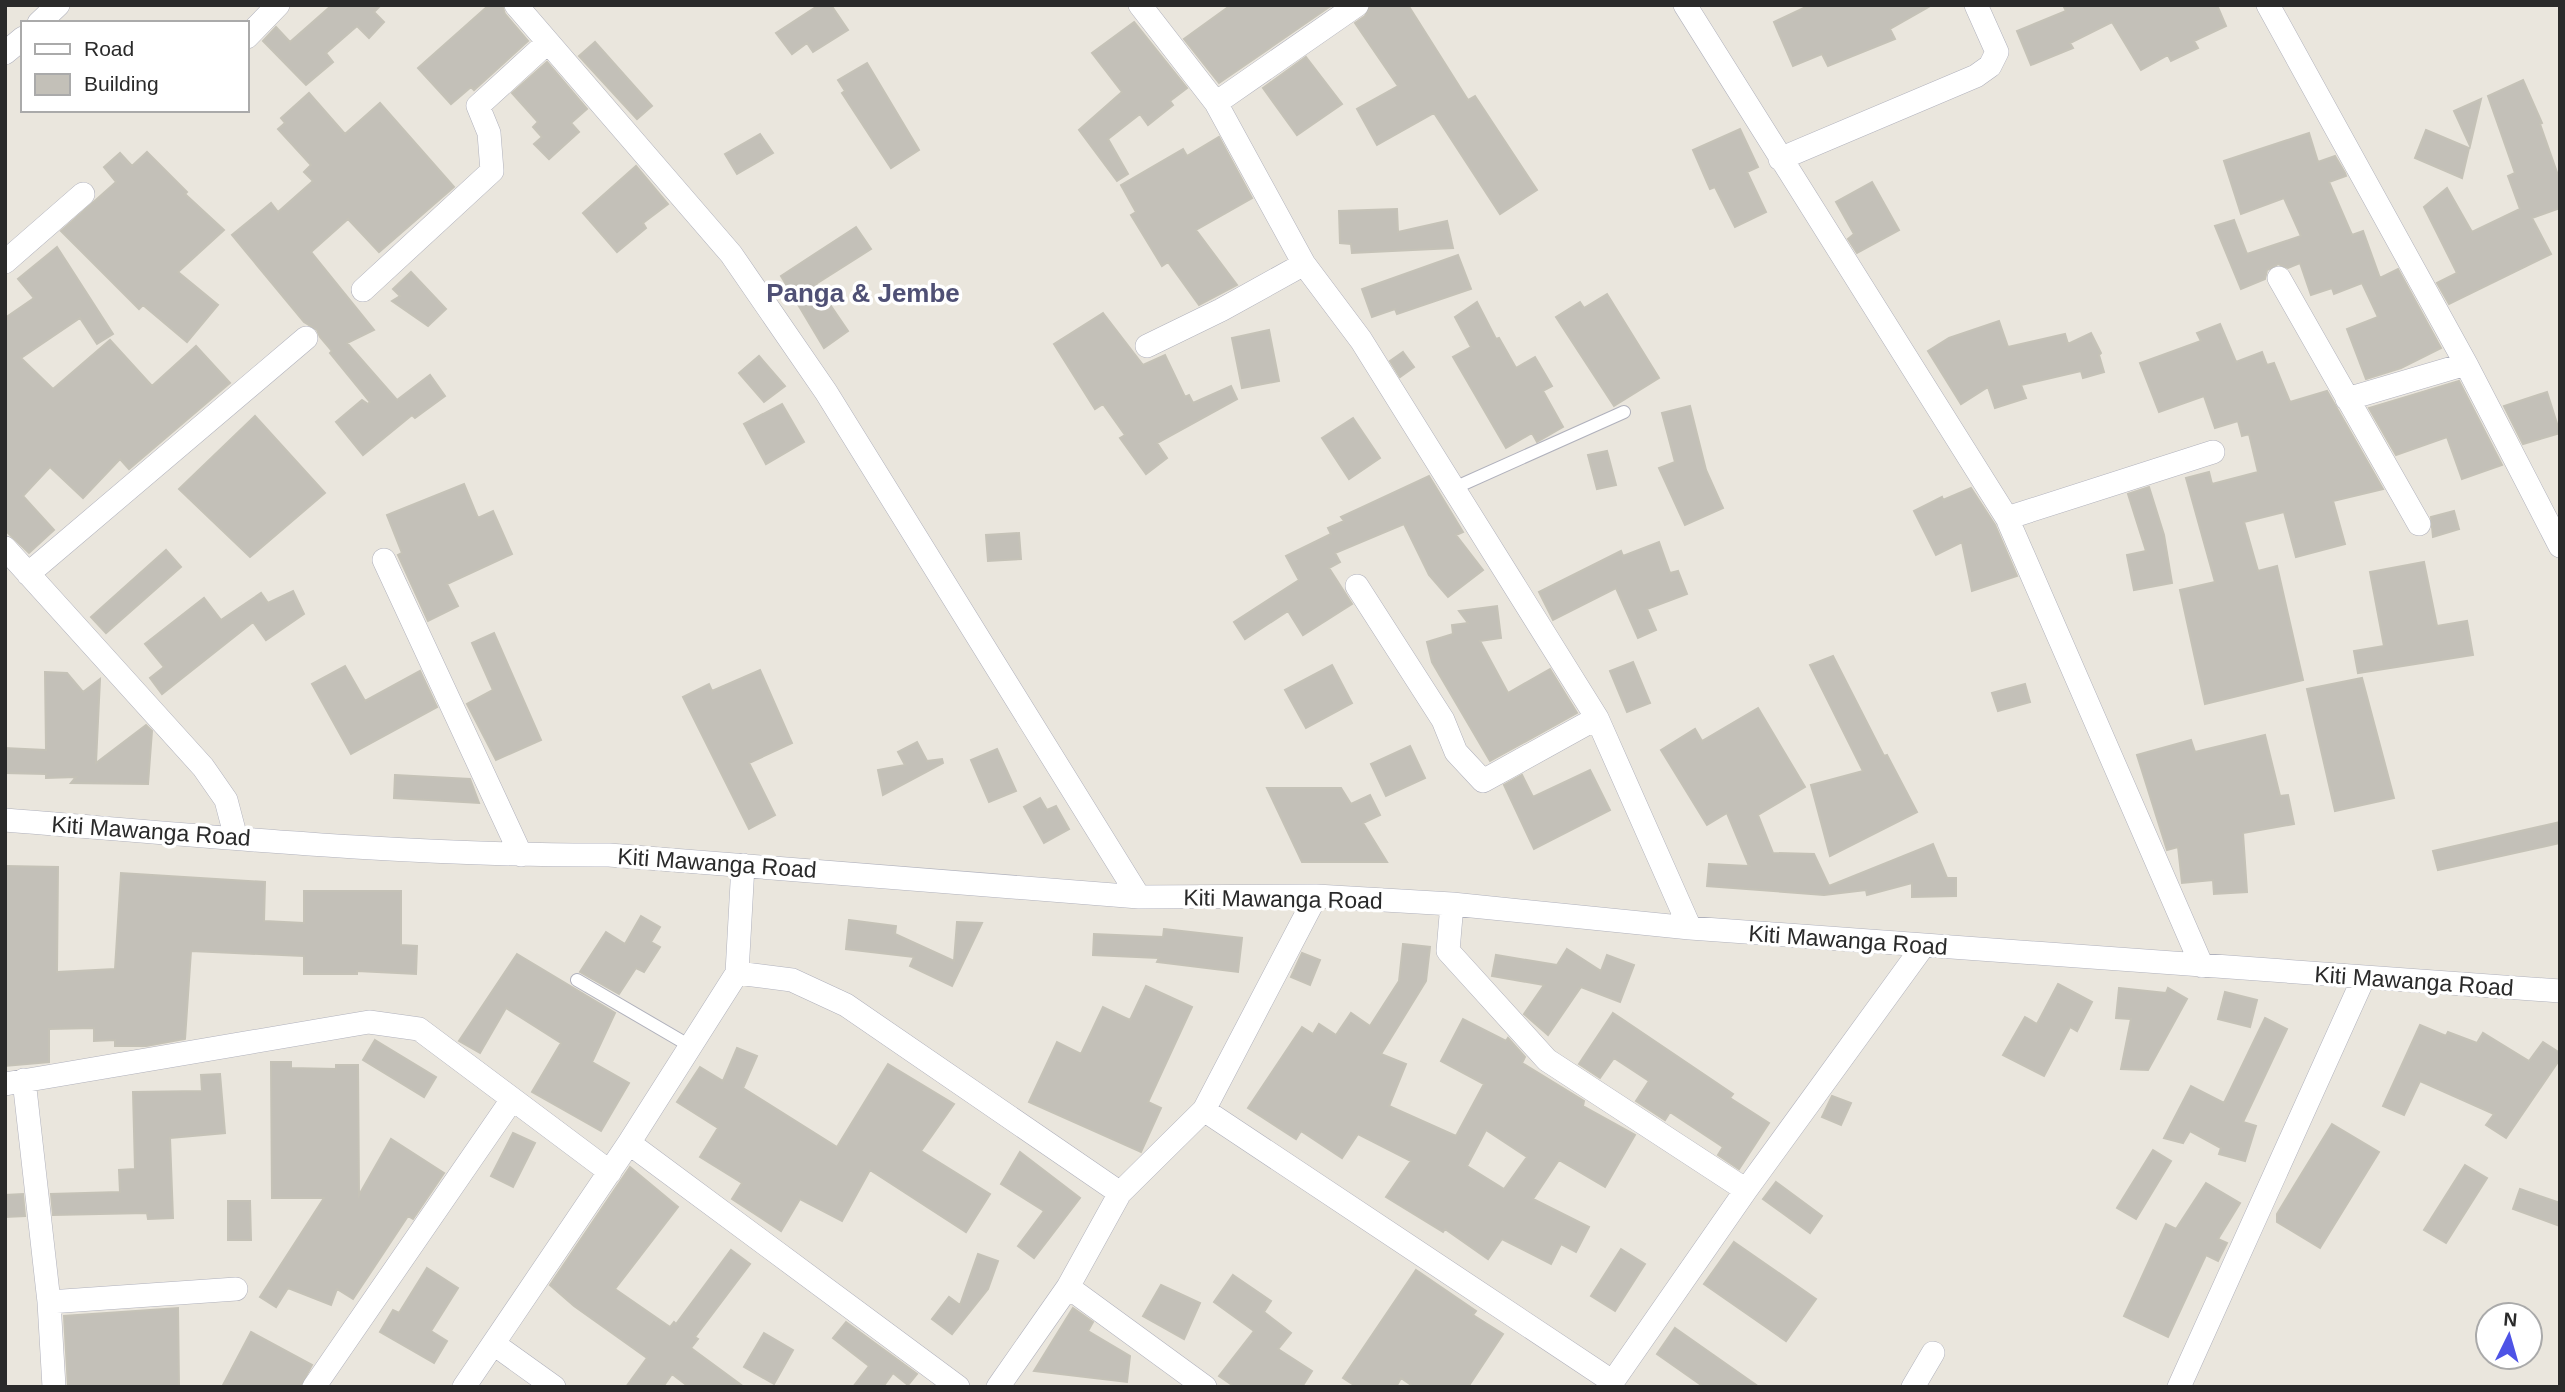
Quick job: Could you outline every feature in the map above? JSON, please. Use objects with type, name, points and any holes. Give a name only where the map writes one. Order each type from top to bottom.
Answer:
[{"type":"street","points":[[41,21],[58,5]]},
{"type":"street","points":[[248,36],[278,5]]},
{"type":"street","points":[[516,5],[731,254],[787,334],[826,392],[1139,897]]},
{"type":"street","points":[[1140,5],[1216,103],[1304,264],[1361,340],[1451,489],[1597,719],[1690,928]]},
{"type":"street","points":[[1216,103],[1357,5]]},
{"type":"street","points":[[1685,5],[2007,518],[2202,967]]},
{"type":"street","points":[[1780,159],[1937,94],[1990,66],[1997,52],[1976,5]]},
{"type":"street","points":[[2268,5],[2466,365],[2560,546]]},
{"type":"street","points":[[5,53],[21,40]]},
{"type":"street","points":[[363,290],[492,171],[489,133],[478,106],[548,42]]},
{"type":"street","points":[[5,262],[83,194]]},
{"type":"street","points":[[1147,346],[1221,310],[1304,264]]},
{"type":"street","points":[[2279,278],[2419,524]]},
{"type":"street","points":[[28,574],[306,338]]},
{"type":"street","points":[[2347,399],[2466,365]]},
{"type":"street","points":[[2007,518],[2213,452]]},
{"type":"street","points":[[5,548],[203,767],[226,800],[236,838]]},
{"type":"street","points":[[384,559],[521,855]]},
{"type":"street","points":[[1357,586],[1443,720],[1456,752],[1483,781],[1597,719]]},
{"type":"street","name":"Kiti Mawanga Road","points":[[5,820],[236,838],[521,855],[609,855],[1139,897],[1316,896],[1452,904],[1690,928],[2560,991]]},
{"type":"street","points":[[464,1387],[610,1172],[737,973],[743,865]]},
{"type":"street","points":[[998,1387],[1068,1287],[1120,1193],[1204,1110],[1316,896]]},
{"type":"street","points":[[1452,904],[1448,951],[1547,1060],[1746,1190]]},
{"type":"street","points":[[1204,1110],[1611,1384],[1746,1190],[1924,945]]},
{"type":"street","points":[[737,973],[792,980],[846,1005],[1120,1193]]},
{"type":"street","points":[[2179,1387],[2364,977]]},
{"type":"street","points":[[54,1387],[49,1302],[15,1082],[369,1022],[419,1029],[511,1101],[610,1172]]},
{"type":"street","points":[[314,1387],[511,1101]]},
{"type":"street","points":[[629,1143],[958,1387]]},
{"type":"street","points":[[1068,1287],[1205,1387]]},
{"type":"street","points":[[49,1302],[236,1289]]},
{"type":"street","points":[[494,1344],[554,1387]]},
{"type":"street","points":[[1913,1387],[1933,1353]]},
{"type":"lane","points":[[1451,489],[1624,412]]},
{"type":"lane","points":[[577,980],[690,1046]]},
{"type":"building","points":[[332,5],[381,5],[374,12],[384,22],[369,38],[357,26],[326,53],[333,62],[306,85],[263,41],[276,27],[290,42]]},
{"type":"building","points":[[489,5],[502,5],[505,14],[528,41],[474,90],[471,87],[451,104],[418,68]]},
{"type":"building","points":[[819,5],[831,5],[848,30],[813,52],[807,43],[792,54],[776,33]]},
{"type":"building","points":[[1231,5],[1332,5],[1219,83],[1184,39]]},
{"type":"building","points":[[1371,5],[1408,5],[1468,100],[1475,96],[1537,190],[1500,214],[1434,113],[1377,145],[1357,109],[1398,86],[1355,23],[1365,16]]},
{"type":"building","points":[[1810,5],[1932,5],[1890,29],[1895,39],[1828,66],[1822,54],[1793,66],[1774,22]]},
{"type":"building","points":[[2063,5],[2217,5],[2226,26],[2194,41],[2198,48],[2171,61],[2168,55],[2141,70],[2112,22],[2070,43],[2073,48],[2031,65],[2017,31],[2066,11]]},
{"type":"building","points":[[1134,22],[1187,88],[1170,101],[1173,105],[1148,125],[1140,114],[1108,139],[1128,174],[1117,181],[1079,130],[1122,92],[1092,53]]},
{"type":"building","points":[[595,42],[652,106],[637,119],[579,56]]},
{"type":"building","points":[[1306,57],[1342,104],[1297,135],[1263,88]]},
{"type":"building","points":[[547,62],[587,109],[571,123],[579,132],[549,159],[534,144],[542,137],[533,127],[538,122],[512,93]]},
{"type":"building","points":[[867,63],[919,150],[891,168],[842,93],[845,91],[838,80]]},
{"type":"building","points":[[2523,80],[2542,123],[2540,124],[2560,181],[2560,208],[2532,218],[2551,254],[2449,304],[2437,283],[2457,273],[2424,207],[2447,188],[2472,232],[2520,209],[2508,176],[2515,173],[2488,96]]},
{"type":"building","points":[[309,93],[345,134],[380,103],[454,187],[379,252],[348,219],[311,252],[374,330],[347,343],[397,400],[430,375],[445,396],[415,418],[412,415],[363,455],[336,422],[362,400],[368,404],[370,402],[330,353],[332,351],[317,330],[304,322],[232,235],[271,203],[278,212],[313,181],[304,172],[311,165],[278,129],[285,123],[281,118]]},
{"type":"building","points":[[2481,99],[2470,146],[2454,111]]},
{"type":"building","points":[[1740,129],[1758,167],[1747,172],[1766,212],[1735,227],[1715,187],[1710,189],[1693,150]]},
{"type":"building","points":[[2426,130],[2469,148],[2462,178],[2415,158]]},
{"type":"building","points":[[2309,133],[2318,162],[2335,156],[2345,173],[2346,176],[2329,182],[2352,235],[2363,231],[2380,278],[2398,269],[2441,348],[2401,368],[2366,379],[2347,329],[2378,317],[2362,283],[2334,294],[2332,288],[2311,295],[2300,263],[2288,268],[2278,264],[2267,270],[2265,279],[2241,289],[2215,226],[2234,220],[2247,254],[2301,236],[2284,198],[2241,214],[2224,161]]},
{"type":"building","points":[[760,134],[773,153],[737,174],[725,154]]},
{"type":"building","points":[[1219,137],[1252,198],[1196,230],[1237,285],[1199,305],[1168,262],[1162,266],[1131,215],[1136,212],[1121,185],[1183,149],[1187,156]]},
{"type":"building","points":[[147,152],[187,192],[185,194],[224,230],[178,272],[218,305],[187,342],[143,305],[139,309],[61,231],[116,182],[104,167],[120,153],[132,166]]},
{"type":"building","points":[[636,166],[668,204],[643,223],[646,228],[617,252],[583,213]]},
{"type":"building","points":[[1872,182],[1899,230],[1857,253],[1848,239],[1854,234],[1836,202]]},
{"type":"building","points":[[1397,209],[1398,232],[1447,221],[1453,248],[1352,253],[1351,244],[1340,243],[1339,211]]},
{"type":"building","points":[[856,227],[871,249],[816,284],[848,331],[824,348],[781,276]]},
{"type":"building","points":[[57,247],[113,334],[97,344],[80,318],[21,358],[53,389],[110,340],[152,386],[196,346],[230,383],[129,469],[120,459],[83,498],[50,467],[23,496],[54,530],[29,553],[5,530],[5,318],[34,298],[18,279]]},
{"type":"building","points":[[1458,255],[1471,289],[1397,314],[1395,309],[1372,317],[1362,289]]},
{"type":"building","points":[[411,272],[446,309],[428,326],[392,301],[400,296],[393,289]]},
{"type":"building","points":[[1607,294],[1659,378],[1614,406],[1556,317],[1580,302],[1584,308]]},
{"type":"building","points":[[1477,302],[1496,339],[1499,338],[1516,368],[1535,357],[1552,386],[1543,391],[1563,427],[1537,442],[1532,433],[1506,448],[1453,357],[1471,347],[1455,317]]},
{"type":"building","points":[[1103,313],[1143,365],[1165,355],[1185,397],[1189,395],[1193,403],[1231,386],[1237,399],[1157,443],[1167,458],[1146,474],[1120,438],[1125,435],[1103,404],[1095,409],[1054,344]]},
{"type":"building","points":[[1999,321],[2008,347],[2065,334],[2068,344],[2091,333],[2101,353],[2099,355],[2104,372],[2083,378],[2081,371],[2021,385],[2026,398],[1995,408],[1988,387],[1961,404],[1928,351],[1949,338]]},
{"type":"building","points":[[2220,324],[2236,362],[2262,352],[2267,365],[2274,363],[2290,402],[2327,391],[2383,489],[2333,501],[2345,544],[2296,557],[2284,512],[2244,522],[2258,571],[2277,566],[2303,680],[2205,704],[2180,590],[2215,582],[2186,478],[2209,472],[2212,484],[2258,472],[2249,434],[2242,436],[2238,421],[2215,428],[2204,396],[2159,412],[2140,363],[2201,341],[2197,333]]},
{"type":"building","points":[[1269,330],[1279,381],[1242,388],[1232,338]]},
{"type":"building","points":[[1403,352],[1414,367],[1400,377],[1390,361]]},
{"type":"building","points":[[759,356],[785,386],[764,402],[739,373]]},
{"type":"building","points":[[2459,381],[2502,465],[2462,479],[2447,437],[2396,455],[2369,408]]},
{"type":"building","points":[[2547,392],[2560,433],[2523,444],[2504,406]]},
{"type":"building","points":[[782,404],[804,442],[766,464],[744,424]]},
{"type":"building","points":[[1690,406],[1706,470],[1723,508],[1685,525],[1659,468],[1675,462],[1662,413]]},
{"type":"building","points":[[255,416],[325,493],[250,557],[179,489]]},
{"type":"building","points":[[1353,418],[1380,458],[1349,479],[1322,438]]},
{"type":"building","points":[[1607,451],[1616,485],[1597,489],[1588,455]]},
{"type":"building","points":[[1429,476],[1463,532],[1456,535],[1483,570],[1448,597],[1429,575],[1404,524],[1335,553],[1340,562],[1329,568],[1352,604],[1303,635],[1288,611],[1245,639],[1234,622],[1299,580],[1286,556],[1331,534],[1328,528],[1344,521],[1341,517]]},
{"type":"building","points":[[464,484],[478,518],[493,511],[512,554],[447,584],[458,606],[428,621],[398,555],[402,553],[387,515]]},
{"type":"building","points":[[2149,487],[2164,535],[2172,583],[2134,590],[2127,555],[2146,551],[2128,494]]},
{"type":"building","points":[[1971,488],[1995,525],[2017,576],[1972,591],[1962,542],[1936,555],[1914,511],[1942,497],[1943,500]]},
{"type":"building","points":[[2454,511],[2459,529],[2433,537],[2431,517]]},
{"type":"building","points":[[1019,533],[1021,559],[988,561],[986,535]]},
{"type":"building","points":[[1659,542],[1670,573],[1678,571],[1687,594],[1647,609],[1656,630],[1638,638],[1616,588],[1553,620],[1539,592],[1621,551],[1623,556]]},
{"type":"building","points":[[166,550],[181,567],[106,633],[91,617]]},
{"type":"building","points":[[2424,562],[2437,626],[2467,621],[2473,655],[2358,673],[2354,651],[2384,646],[2370,572]]},
{"type":"building","points":[[293,591],[304,614],[266,640],[253,622],[162,694],[150,678],[164,667],[145,644],[204,598],[221,620],[261,593],[268,603]]},
{"type":"building","points":[[1497,606],[1501,638],[1480,641],[1508,693],[1550,669],[1577,713],[1490,761],[1432,662],[1427,642],[1453,634],[1452,625],[1468,623],[1459,611]]},
{"type":"building","points":[[494,633],[541,740],[496,760],[467,704],[493,690],[472,643]]},
{"type":"building","points":[[1833,656],[1884,756],[1887,755],[1917,812],[1830,856],[1811,785],[1863,771],[1810,665]]},
{"type":"building","points":[[1633,662],[1650,703],[1627,712],[1610,671]]},
{"type":"building","points":[[1332,665],[1352,703],[1306,728],[1285,690]]},
{"type":"building","points":[[345,666],[365,701],[420,671],[437,707],[351,754],[312,684]]},
{"type":"building","points":[[760,670],[792,743],[749,763],[775,815],[749,829],[683,697],[709,684],[712,691]]},
{"type":"building","points":[[45,672],[67,673],[83,692],[100,679],[96,763],[146,725],[152,731],[148,784],[71,783],[76,777],[46,778],[46,774],[5,773],[5,748],[46,750]]},
{"type":"building","points":[[2362,678],[2394,798],[2335,811],[2307,689]]},
{"type":"building","points":[[2025,684],[2030,702],[1998,711],[1992,693]]},
{"type":"building","points":[[1758,708],[1805,787],[1758,815],[1773,853],[1814,854],[1829,886],[1933,844],[1947,878],[1956,878],[1956,896],[1912,897],[1912,883],[1867,895],[1866,890],[1824,895],[1707,886],[1709,864],[1749,866],[1727,813],[1707,825],[1661,750],[1695,729],[1702,741]]},
{"type":"building","points":[[2265,735],[2280,796],[2288,795],[2294,824],[2243,833],[2247,892],[2214,894],[2213,880],[2182,883],[2178,847],[2167,850],[2137,755],[2191,740],[2195,752]]},
{"type":"building","points":[[917,742],[927,761],[942,759],[943,763],[883,795],[878,770],[905,765],[898,752]]},
{"type":"building","points":[[1410,746],[1425,778],[1386,796],[1371,764]]},
{"type":"building","points":[[997,749],[1016,791],[989,802],[971,760]]},
{"type":"building","points":[[1590,770],[1610,810],[1534,849],[1504,785],[1522,775],[1533,797]]},
{"type":"building","points":[[395,775],[470,779],[479,803],[394,798]]},
{"type":"building","points":[[1267,788],[1341,788],[1351,804],[1370,795],[1380,815],[1363,823],[1387,862],[1302,862]]},
{"type":"building","points":[[1040,798],[1047,810],[1056,806],[1069,829],[1044,843],[1024,807]]},
{"type":"building","points":[[2560,822],[2560,843],[2438,870],[2433,851]]},
{"type":"building","points":[[5,866],[58,867],[57,972],[115,969],[121,873],[265,882],[264,921],[304,923],[304,891],[401,891],[401,945],[417,946],[416,974],[357,971],[357,974],[304,974],[304,956],[191,951],[185,1039],[146,1046],[115,1046],[115,1040],[94,1041],[94,1028],[49,1029],[49,1062],[5,1066]]},
{"type":"building","points":[[641,916],[660,927],[651,942],[660,947],[644,972],[636,968],[619,994],[580,972],[606,932],[625,944]]},
{"type":"building","points":[[849,920],[896,926],[895,934],[954,961],[957,922],[982,923],[952,986],[910,966],[914,957],[846,949]]},
{"type":"building","points":[[1164,929],[1242,938],[1238,972],[1157,962],[1159,958],[1093,955],[1094,934],[1163,937]]},
{"type":"building","points":[[1403,944],[1430,947],[1426,981],[1381,1054],[1406,1064],[1389,1106],[1456,1136],[1484,1084],[1441,1061],[1463,1019],[1506,1041],[1508,1038],[1525,1057],[1522,1063],[1584,1101],[1583,1106],[1635,1135],[1605,1187],[1559,1160],[1533,1199],[1589,1227],[1576,1252],[1561,1244],[1551,1264],[1502,1239],[1488,1259],[1445,1229],[1443,1232],[1386,1197],[1411,1161],[1358,1134],[1342,1158],[1301,1131],[1296,1139],[1248,1108],[1302,1027],[1313,1034],[1319,1024],[1336,1035],[1351,1013],[1370,1026],[1399,981]],"holes":[[[1486,1130],[1527,1157],[1504,1189],[1467,1166]]]},
{"type":"building","points":[[1567,949],[1601,971],[1607,955],[1634,965],[1620,1002],[1581,987],[1548,1035],[1524,1014],[1544,985],[1492,976],[1496,955],[1557,965]]},
{"type":"building","points":[[1302,953],[1320,960],[1310,985],[1291,977]]},
{"type":"building","points":[[517,954],[615,1013],[592,1062],[629,1083],[601,1131],[532,1092],[561,1043],[506,1008],[480,1053],[459,1041]]},
{"type":"building","points":[[2058,984],[2092,1002],[2077,1031],[2070,1027],[2044,1076],[2003,1055],[2025,1017],[2037,1024]]},
{"type":"building","points":[[1146,986],[1192,1007],[1148,1102],[1161,1108],[1141,1152],[1029,1102],[1057,1042],[1081,1054],[1103,1007],[1130,1020]]},
{"type":"building","points":[[2119,988],[2166,993],[2168,988],[2187,999],[2148,1070],[2121,1069],[2131,1019],[2116,1018]]},
{"type":"building","points":[[2225,992],[2257,1000],[2250,1027],[2218,1019]]},
{"type":"building","points":[[1613,1013],[1733,1094],[1730,1098],[1769,1123],[1739,1169],[1718,1155],[1723,1147],[1670,1112],[1665,1120],[1636,1101],[1649,1081],[1614,1058],[1600,1078],[1579,1064]]},
{"type":"building","points":[[2265,1018],[2287,1029],[2243,1122],[2256,1126],[2245,1161],[2219,1154],[2221,1148],[2190,1131],[2183,1143],[2164,1138],[2191,1086],[2224,1103]]},
{"type":"building","points":[[2420,1025],[2446,1036],[2448,1032],[2477,1043],[2483,1033],[2529,1061],[2543,1042],[2560,1053],[2560,1059],[2506,1138],[2486,1125],[2494,1114],[2420,1081],[2404,1115],[2383,1106]]},
{"type":"building","points":[[375,1040],[436,1077],[424,1097],[363,1060]]},
{"type":"building","points":[[737,1048],[757,1056],[743,1088],[837,1147],[888,1064],[954,1104],[921,1151],[990,1194],[966,1232],[870,1170],[842,1221],[800,1199],[781,1231],[732,1199],[742,1183],[700,1157],[718,1128],[677,1102],[700,1067],[723,1081]]},
{"type":"building","points":[[271,1062],[291,1062],[291,1068],[336,1069],[336,1065],[358,1065],[359,1195],[391,1139],[444,1173],[413,1219],[408,1216],[353,1299],[337,1289],[331,1305],[288,1288],[276,1307],[260,1297],[324,1198],[272,1198]]},
{"type":"building","points":[[220,1074],[225,1133],[170,1138],[173,1218],[148,1219],[147,1213],[53,1215],[51,1194],[120,1192],[119,1170],[135,1169],[133,1092],[202,1091],[201,1075]]},
{"type":"building","points":[[1832,1096],[1851,1103],[1841,1125],[1822,1117]]},
{"type":"building","points":[[2332,1124],[2379,1152],[2320,1248],[2277,1222],[2277,1214]]},
{"type":"building","points":[[513,1133],[535,1143],[513,1187],[491,1176]]},
{"type":"building","points":[[2153,1150],[2171,1161],[2136,1219],[2117,1208]]},
{"type":"building","points":[[1020,1152],[1080,1198],[1034,1258],[1018,1246],[1044,1211],[1001,1184]]},
{"type":"building","points":[[2465,1165],[2487,1178],[2446,1243],[2424,1230]]},
{"type":"building","points":[[630,1167],[678,1207],[615,1289],[670,1327],[674,1322],[676,1324],[731,1250],[750,1264],[695,1337],[698,1339],[691,1348],[744,1387],[689,1387],[672,1374],[663,1387],[626,1387],[647,1358],[574,1306],[550,1285]]},
{"type":"building","points":[[1776,1182],[1822,1216],[1810,1233],[1763,1199]]},
{"type":"building","points":[[2206,1183],[2240,1203],[2218,1239],[2227,1243],[2218,1261],[2206,1255],[2168,1337],[2124,1316],[2166,1224],[2176,1229]]},
{"type":"building","points":[[2520,1189],[2560,1203],[2560,1226],[2513,1209]]},
{"type":"building","points":[[23,1194],[25,1216],[5,1217],[5,1195]]},
{"type":"building","points":[[228,1201],[250,1201],[251,1240],[228,1240]]},
{"type":"building","points":[[1734,1242],[1816,1299],[1786,1341],[1704,1284]]},
{"type":"building","points":[[1621,1249],[1645,1264],[1615,1311],[1591,1296]]},
{"type":"building","points":[[978,1254],[998,1261],[988,1289],[952,1334],[932,1319],[949,1297],[960,1305]]},
{"type":"building","points":[[427,1268],[458,1288],[431,1331],[447,1341],[434,1363],[380,1332],[393,1310],[399,1313]]},
{"type":"building","points":[[1416,1270],[1476,1311],[1473,1315],[1503,1334],[1468,1387],[1414,1387],[1401,1378],[1396,1387],[1357,1387],[1343,1378]]},
{"type":"building","points":[[1233,1275],[1271,1301],[1264,1312],[1291,1333],[1278,1349],[1312,1371],[1302,1387],[1235,1387],[1219,1376],[1254,1331],[1214,1302]]},
{"type":"building","points":[[1161,1285],[1200,1303],[1184,1339],[1143,1316]]},
{"type":"building","points":[[178,1308],[179,1387],[68,1387],[64,1316]]},
{"type":"building","points":[[1073,1308],[1093,1322],[1088,1331],[1130,1356],[1127,1382],[1034,1371]]},
{"type":"building","points":[[846,1322],[917,1374],[908,1385],[893,1373],[883,1387],[853,1387],[869,1366],[833,1338]]},
{"type":"building","points":[[1675,1328],[1759,1387],[1704,1387],[1657,1354]]},
{"type":"building","points":[[251,1332],[312,1365],[300,1387],[222,1387]]},
{"type":"building","points":[[764,1333],[793,1350],[774,1384],[744,1367]]},
{"type":"district","name":"Panga & Jembe","points":[[863,293]]}]
